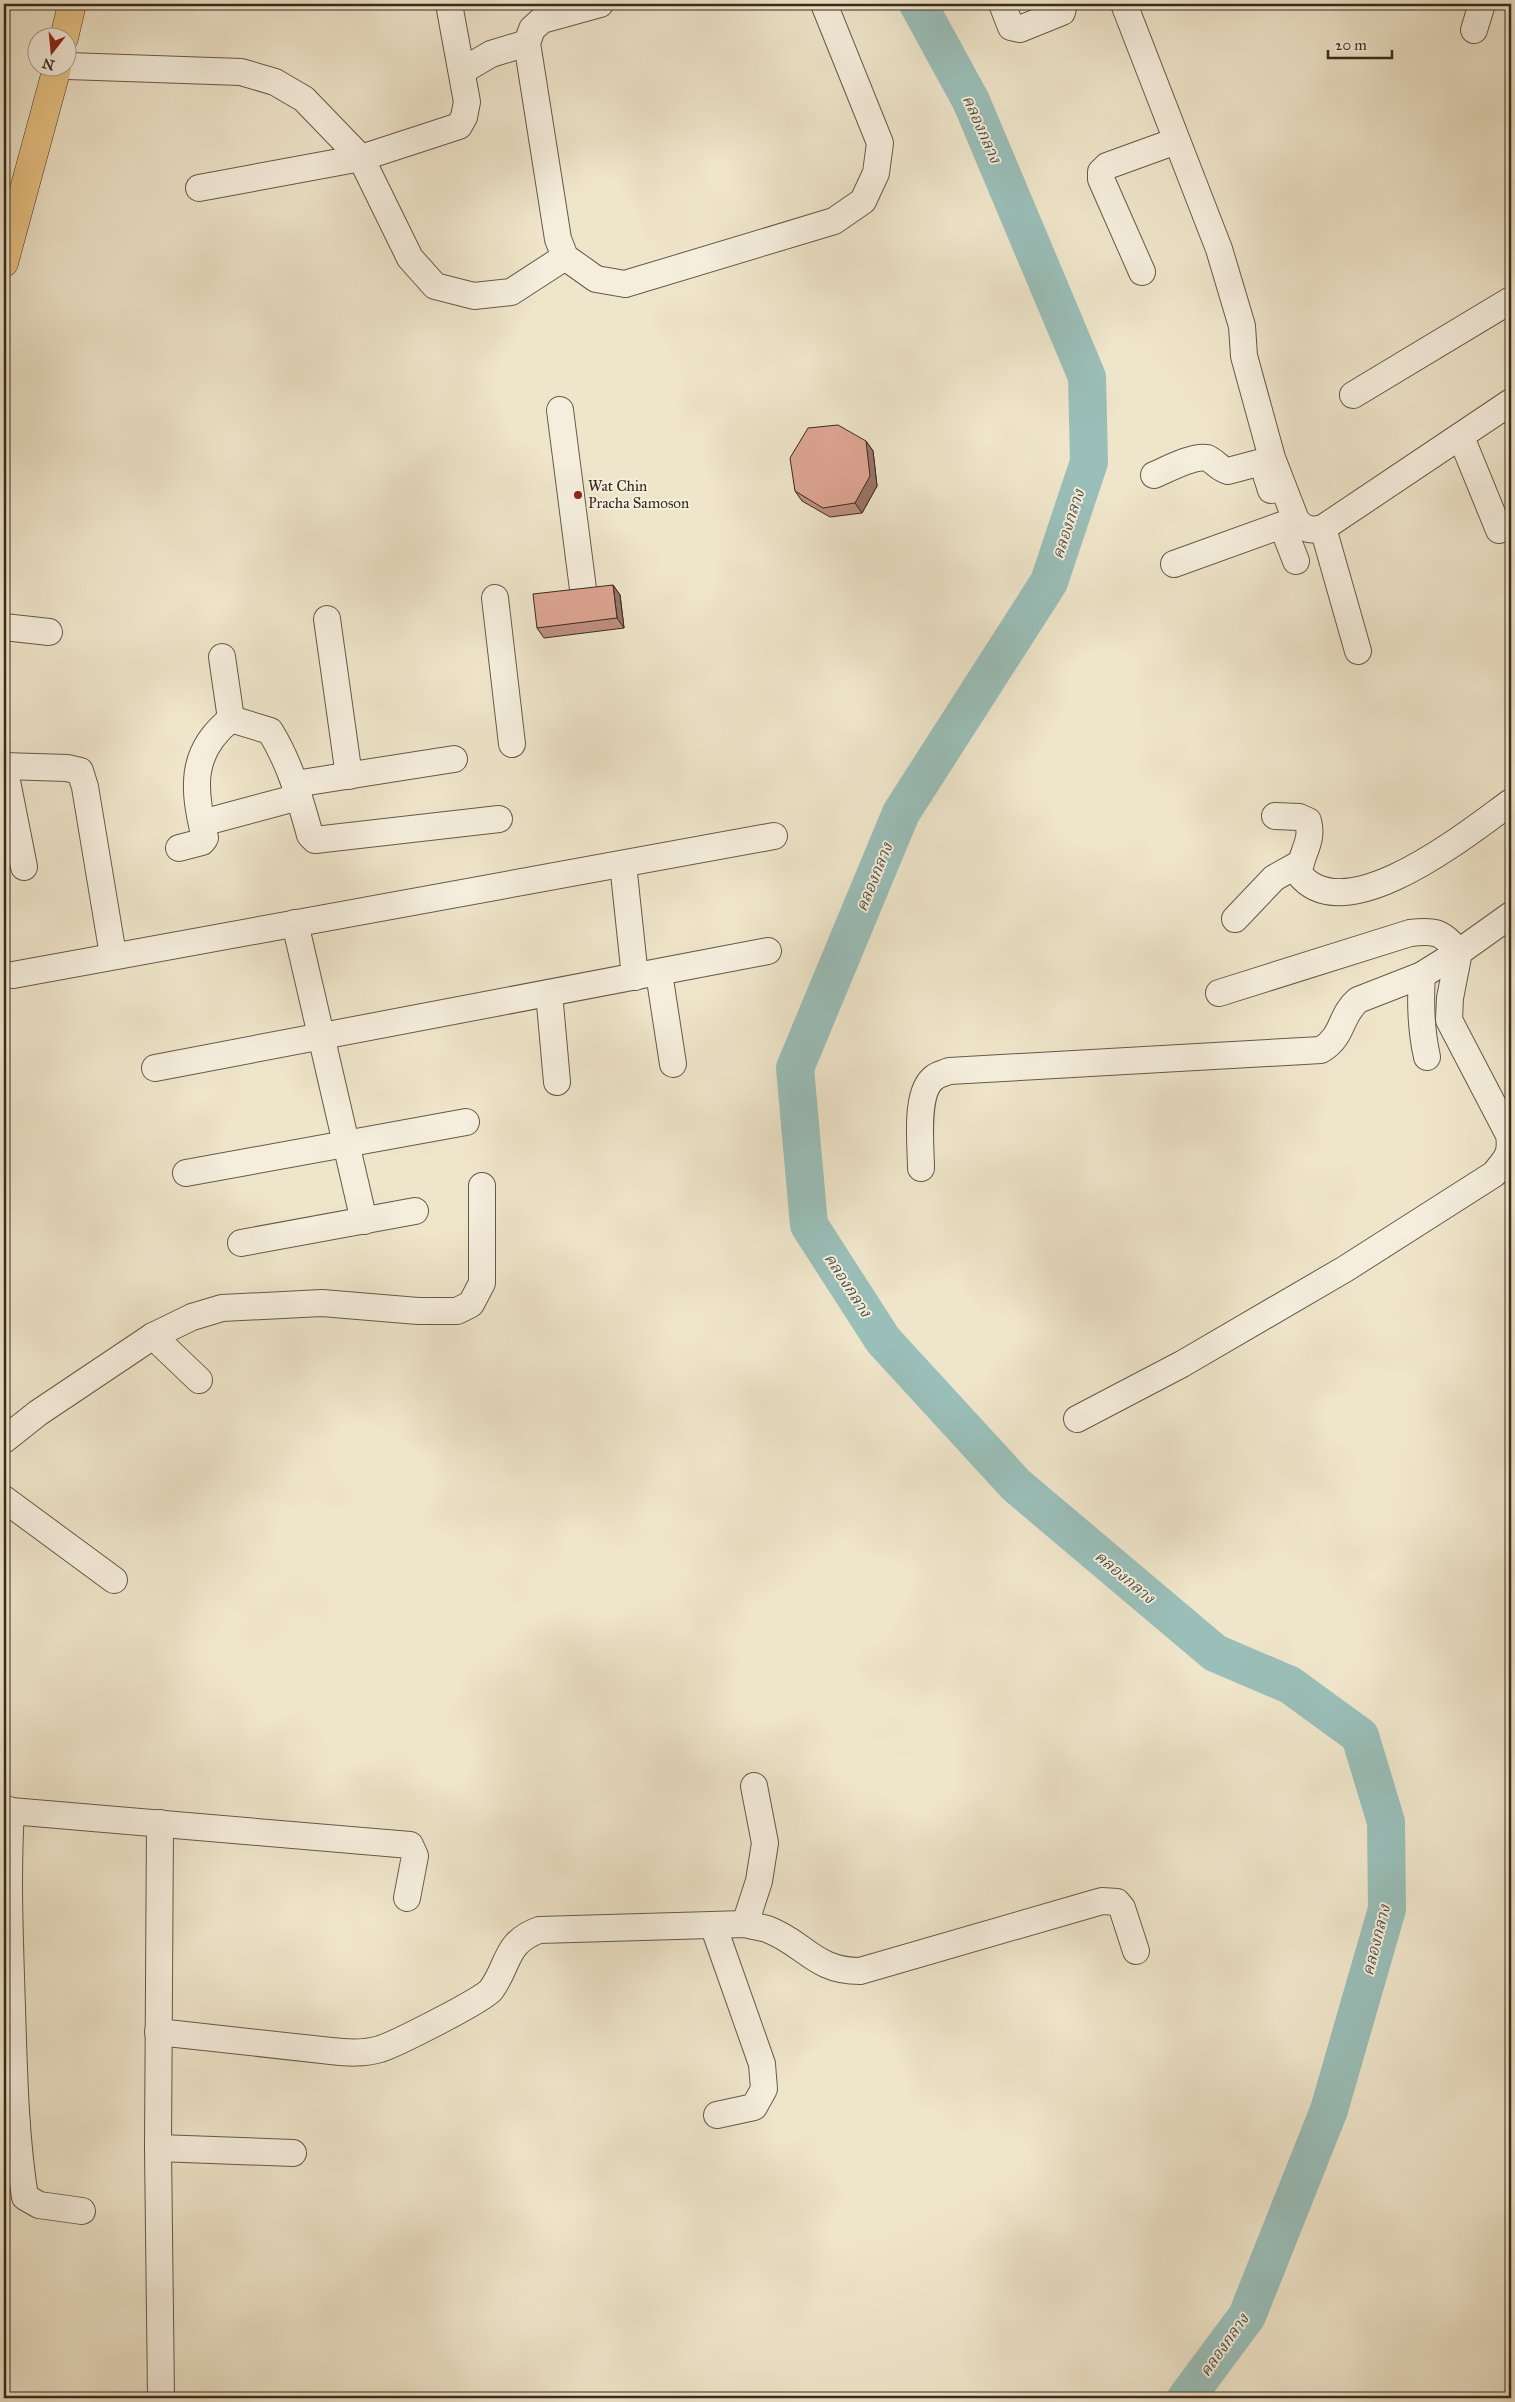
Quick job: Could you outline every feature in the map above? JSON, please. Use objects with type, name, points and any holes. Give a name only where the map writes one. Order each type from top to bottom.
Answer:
[{"type":"main road","points":[[66,28],[72,4]]},
{"type":"main road","points":[[4,263],[54,78]]},
{"type":"street","points":[[199,188],[361,158],[459,126],[464,117],[467,102],[449,4]]},
{"type":"street","points":[[600,4],[542,20],[532,29],[527,43],[558,239],[565,257],[596,279],[626,284],[834,221],[863,201],[876,173],[880,143],[824,4]]},
{"type":"street","points":[[1002,4],[1011,27],[1020,29],[1062,12],[1064,4]]},
{"type":"street","points":[[1124,4],[1219,250],[1233,294],[1242,326],[1244,356],[1289,522],[1296,561]]},
{"type":"street","points":[[1474,30],[1482,4]]},
{"type":"street","points":[[462,71],[491,54],[527,43]]},
{"type":"street","points":[[78,66],[241,72],[275,82],[304,99],[361,158],[410,258],[435,286],[474,296],[511,292],[565,257]]},
{"type":"street","points":[[1142,272],[1101,180],[1101,172],[1108,166],[1176,140]]},
{"type":"street","points":[[1354,395],[1511,300]]},
{"type":"street","points":[[1174,564],[1289,522],[1312,530],[1323,528],[1511,402]]},
{"type":"street","points":[[560,410],[583,589]]},
{"type":"street","points":[[1461,437],[1499,530]]},
{"type":"street","points":[[1154,475],[1200,458],[1212,460],[1223,470],[1228,471],[1261,464],[1289,522]]},
{"type":"street","points":[[1323,528],[1358,651]]},
{"type":"street","points":[[495,598],[512,744]]},
{"type":"street","points":[[327,619],[349,776]]},
{"type":"street","points":[[4,628],[49,632]]},
{"type":"street","points":[[222,657],[231,719]]},
{"type":"street","points":[[231,719],[270,731],[278,744],[297,790],[310,835],[315,840],[499,819]]},
{"type":"street","points":[[179,848],[202,842],[206,838],[198,807],[197,773],[204,750],[216,731],[231,719]]},
{"type":"street","points":[[202,823],[297,790],[349,776],[454,759]]},
{"type":"street","points":[[24,867],[4,766],[67,768],[80,771],[86,787],[112,955]]},
{"type":"street","points":[[1275,816],[1299,817],[1308,821],[1311,831],[1309,844],[1300,864],[1299,874],[1305,882],[1335,892],[1360,889],[1388,882],[1430,860],[1511,802]]},
{"type":"street","points":[[13,975],[112,955],[774,836]]},
{"type":"street","points":[[623,864],[647,975],[673,1064]]},
{"type":"street","points":[[1235,919],[1274,878],[1300,864]]},
{"type":"street","points":[[921,1168],[921,1105],[924,1092],[934,1078],[949,1071],[1321,1050],[1333,1042],[1350,1007],[1358,1000],[1422,975],[1459,952],[1511,915]]},
{"type":"street","points":[[295,923],[364,1221]]},
{"type":"street","points":[[1219,993],[1410,933],[1430,931],[1445,936],[1459,952]]},
{"type":"street","points":[[154,1068],[768,951]]},
{"type":"street","points":[[1077,1419],[1182,1364],[1345,1269],[1494,1174],[1511,1149],[1509,1135],[1449,1020],[1450,998],[1459,952]]},
{"type":"street","points":[[1422,975],[1420,1003],[1423,1038],[1427,1057]]},
{"type":"street","points":[[549,993],[557,1082]]},
{"type":"street","points":[[186,1173],[466,1122]]},
{"type":"street","points":[[4,1440],[38,1413],[153,1336],[192,1317],[230,1307],[322,1303],[418,1311],[457,1311],[471,1304],[482,1283],[482,1186]]},
{"type":"street","points":[[241,1243],[415,1211]]},
{"type":"street","points":[[153,1336],[199,1380]]},
{"type":"street","points":[[4,1499],[114,1580]]},
{"type":"street","points":[[745,1924],[759,1881],[765,1844],[754,1786]]},
{"type":"street","points":[[82,2211],[38,2205],[25,2197],[9,2074],[7,1809],[410,1845],[414,1856],[408,1898]]},
{"type":"street","points":[[160,1822],[158,2148],[162,2398]]},
{"type":"street","points":[[158,2032],[340,2052],[357,2053],[381,2049],[473,2004],[490,1991],[511,1950],[522,1936],[539,1930],[745,1924],[767,1929],[827,1967],[846,1971],[860,1971],[1102,1901],[1117,1902],[1122,1908],[1136,1951]]},
{"type":"street","points":[[712,1925],[762,2064],[764,2089],[754,2107],[716,2115]]},
{"type":"street","points":[[158,2148],[293,2153]]},
{"type":"building","points":[[838,425],[866,441],[870,476],[855,503],[823,508],[795,491],[790,458],[808,428]]},
{"type":"building","points":[[613,585],[617,618],[537,628],[533,594]]},
{"type":"waterway","name":"คลองกลาง","points":[[918,4],[971,101],[1087,377],[1089,462],[1049,582],[901,813],[795,1068],[809,1225],[883,1340],[1016,1485],[1215,1653],[1290,1685],[1360,1736],[1386,1822],[1387,1909],[1329,2110],[1247,2316],[1186,2398]]},
{"type":"place","name":"Wat Chin Pracha Samoson","points":[[578,495]]}]
